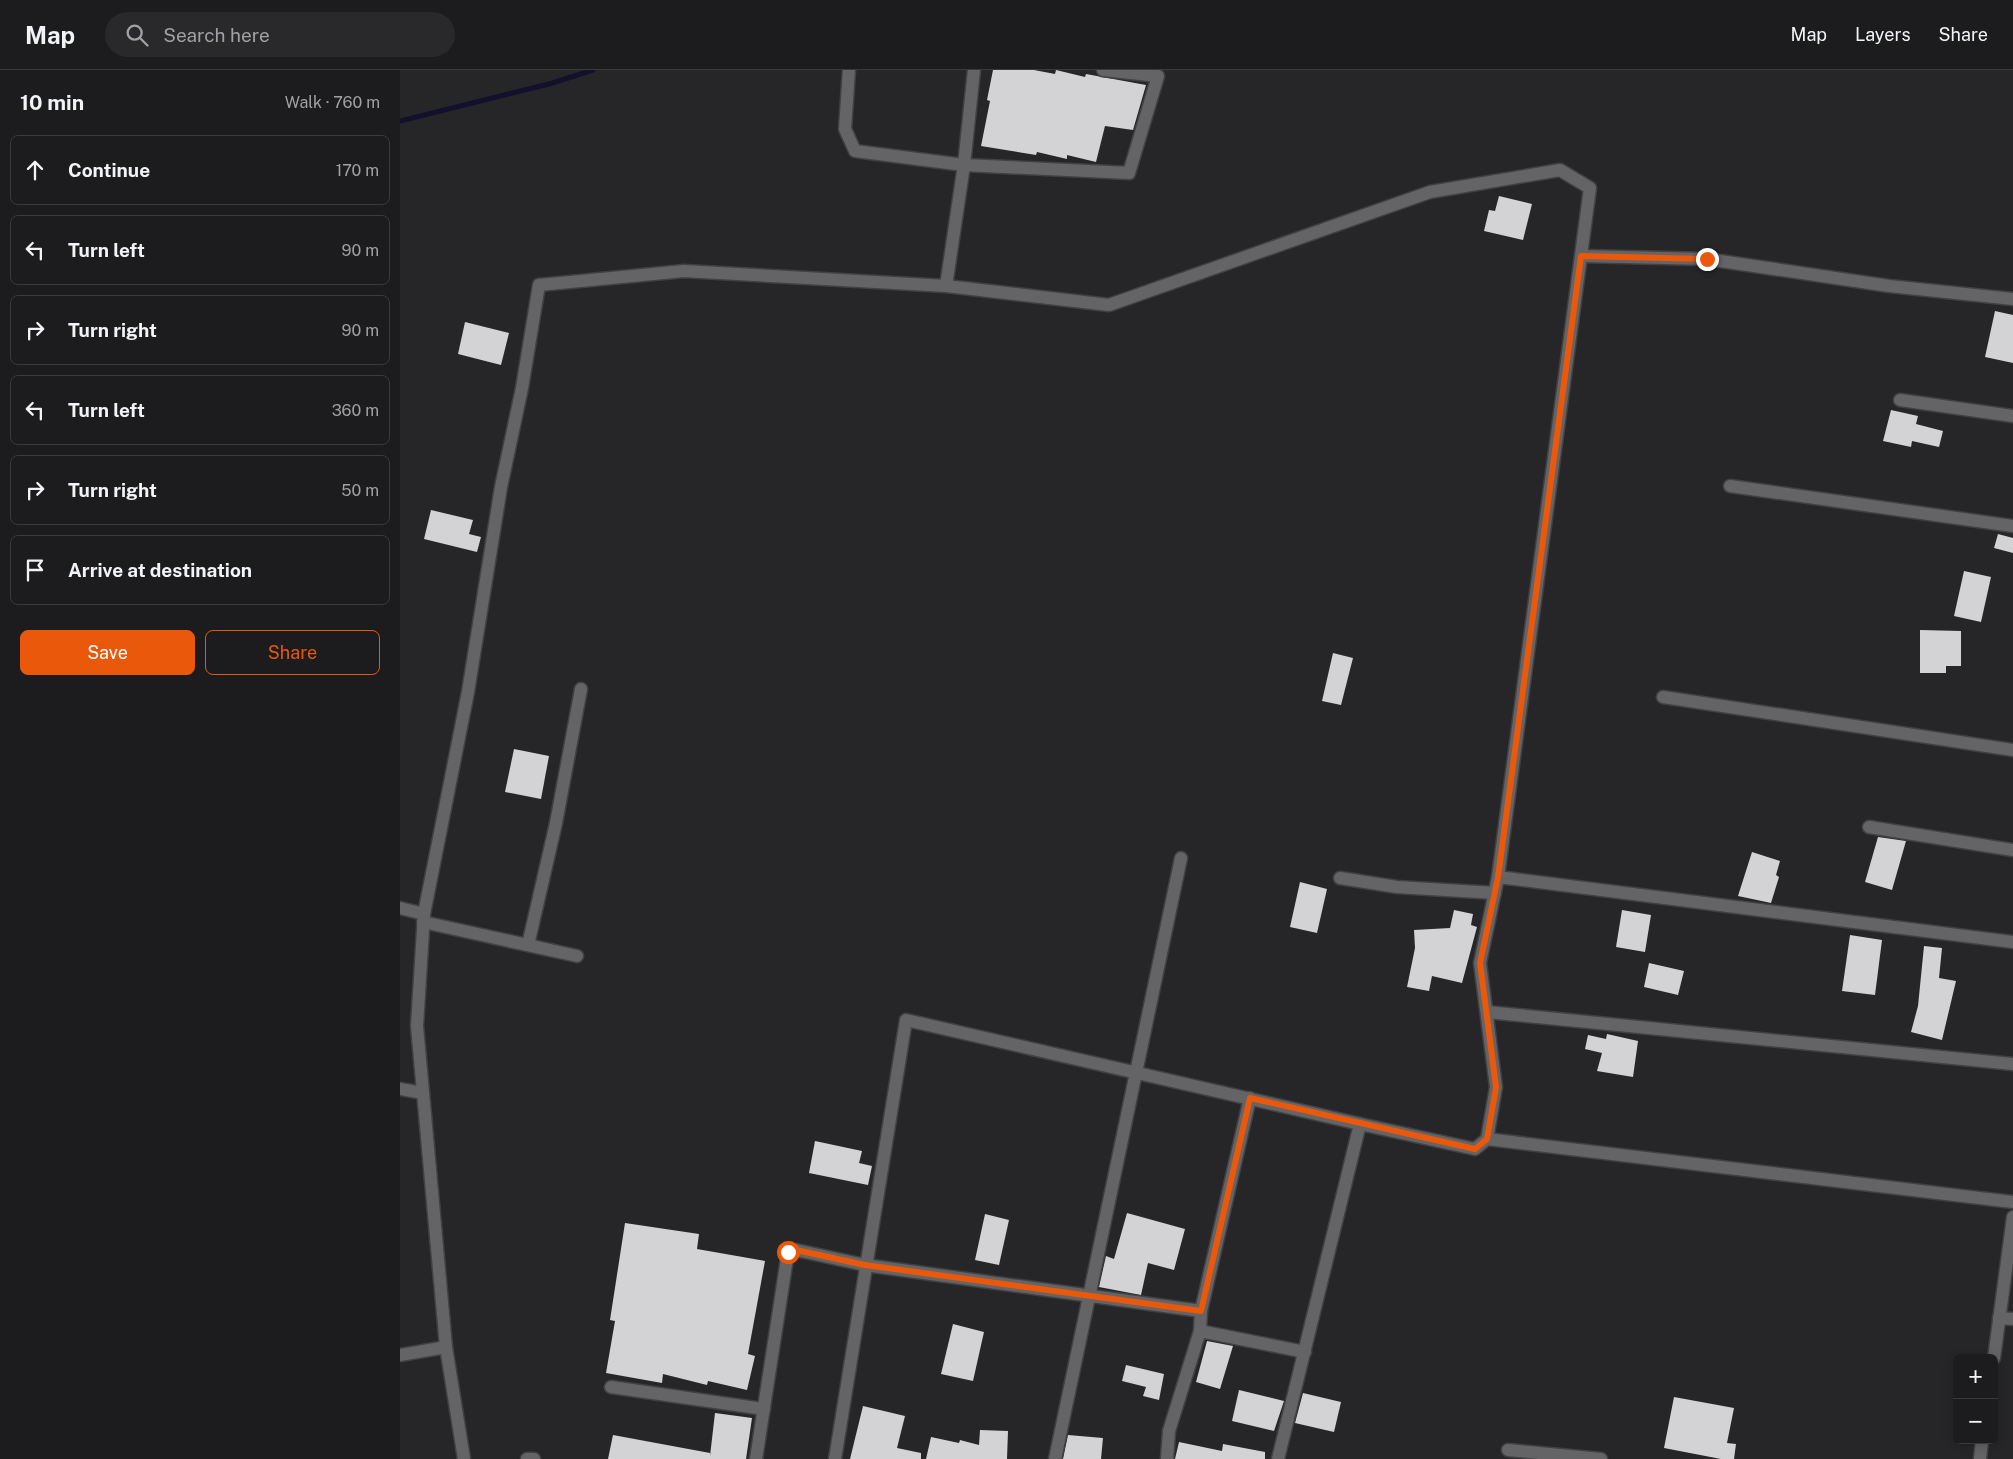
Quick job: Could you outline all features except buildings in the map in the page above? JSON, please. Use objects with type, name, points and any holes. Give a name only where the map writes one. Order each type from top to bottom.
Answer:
[{"type":"street","points":[[850,70],[845,129],[855,151],[964,165],[1128,173],[1159,73],[1103,70]]},
{"type":"street","points":[[946,286],[964,165],[974,70]]},
{"type":"street","points":[[464,1459],[446,1347],[417,1026],[424,918],[468,692],[501,488],[522,388],[539,285],[684,271],[946,286],[1109,305],[1430,192],[1560,170],[1590,188],[1498,877],[1480,963],[1496,1087],[1487,1139],[1475,1149],[906,1020],[835,1459]]},
{"type":"street","points":[[1581,256],[1707,259],[1889,286],[2013,299]]},
{"type":"street","points":[[1900,400],[2013,416]]},
{"type":"street","points":[[1730,486],[2013,526]]},
{"type":"street","points":[[528,945],[556,823],[582,689]]},
{"type":"street","points":[[1663,697],[2013,750]]},
{"type":"street","points":[[1869,827],[2013,850]]},
{"type":"street","points":[[1055,1459],[1181,858]]},
{"type":"street","points":[[1498,877],[2013,942]]},
{"type":"street","points":[[1340,878],[1397,887],[1494,893]]},
{"type":"street","points":[[400,908],[424,918],[577,956]]},
{"type":"street","points":[[1487,1012],[2013,1064]]},
{"type":"street","points":[[400,1089],[423,1093]]},
{"type":"street","points":[[1167,1459],[1169,1430],[1200,1330],[1201,1311],[1250,1098]]},
{"type":"street","points":[[1278,1459],[1360,1124]]},
{"type":"street","points":[[1487,1139],[2013,1202]]},
{"type":"street","points":[[1994,1354],[2010,1257],[2013,1217]]},
{"type":"street","points":[[756,1459],[788,1252],[796,1250],[865,1265],[1201,1311]]},
{"type":"street","points":[[1999,1318],[2013,1319]]},
{"type":"street","points":[[1200,1330],[1305,1352]]},
{"type":"street","points":[[400,1355],[446,1347]]},
{"type":"street","points":[[611,1387],[764,1409]]},
{"type":"street","points":[[1980,1459],[1982,1444]]},
{"type":"street","points":[[1508,1450],[1601,1459]]},
{"type":"street","points":[[527,1459],[534,1459]]},
{"type":"waterway","points":[[400,121],[549,84],[593,70]]},
{"type":"route","points":[[788,1252],[796,1250],[865,1265],[1201,1311],[1250,1098],[1475,1149],[1487,1139],[1496,1087],[1480,963],[1498,877],[1581,256],[1707,259]]}]
